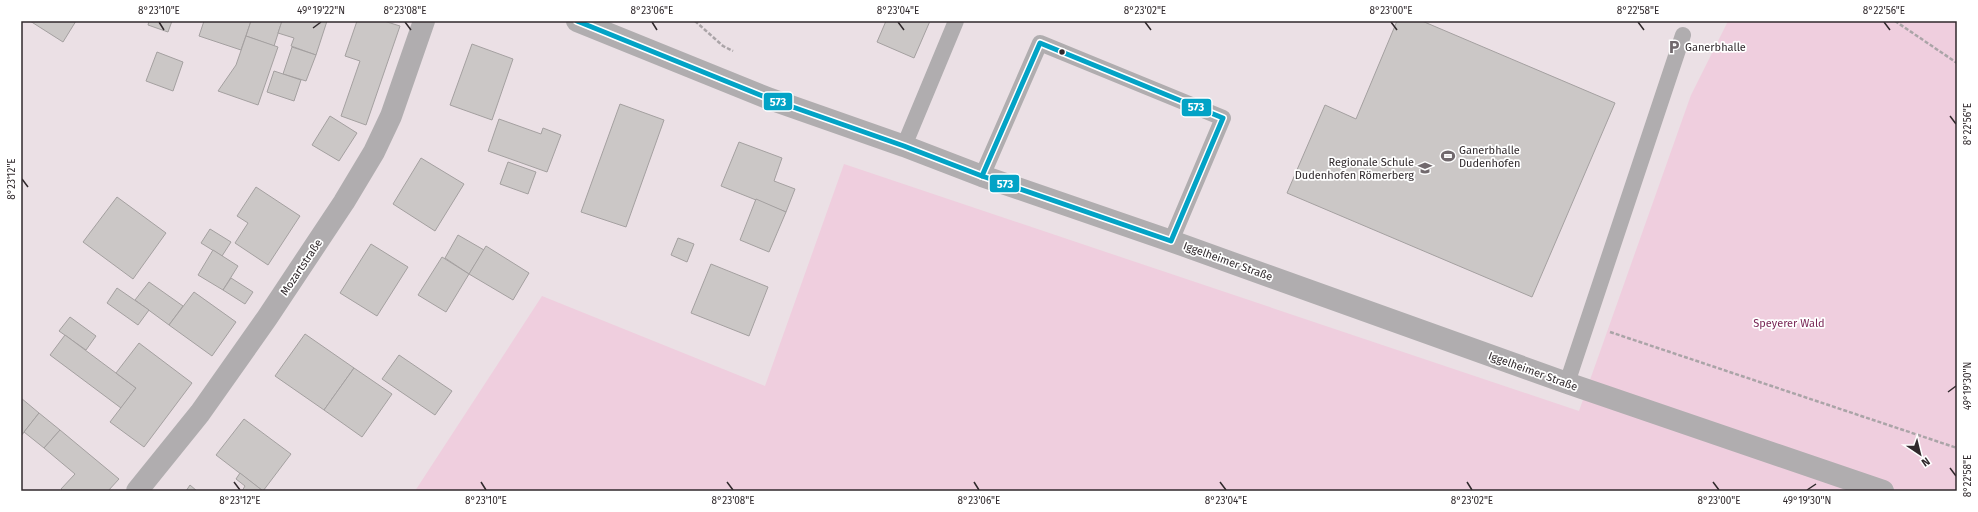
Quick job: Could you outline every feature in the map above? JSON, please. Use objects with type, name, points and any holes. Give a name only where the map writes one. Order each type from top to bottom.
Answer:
[{"type":"street","name":"Mozartstraße","points":[[137,491],[200,412],[267,318],[344,202],[374,152],[391,116],[424,21]]},
{"type":"street","name":"Iggelheimer Straße","points":[[577,21],[770,99],[904,146],[982,176],[1171,241],[1567,383],[1883,491]]},
{"type":"lane","points":[[904,146],[956,21]]},
{"type":"lane","points":[[1567,383],[1585,324],[1683,34]]},
{"type":"lane","points":[[982,176],[1040,43],[1223,118],[1171,241]]},
{"type":"path","points":[[695,21],[723,46],[736,52]]},
{"type":"path","points":[[1895,21],[1957,63]]},
{"type":"path","points":[[1585,324],[1957,448]]},
{"type":"green space","name":"Speyerer Wald","points":[[1728,21],[1957,21],[1957,491],[415,491],[542,296],[765,386],[844,164],[1579,411],[1691,95]]},
{"type":"building","points":[[30,21],[76,21],[63,42]]},
{"type":"building","points":[[149,21],[172,21],[168,32],[148,25]]},
{"type":"building","points":[[204,21],[251,21],[241,50],[199,36]]},
{"type":"building","points":[[251,21],[282,21],[274,46],[246,36]]},
{"type":"building","points":[[282,21],[327,21],[316,55],[291,46],[294,38],[278,33]]},
{"type":"building","points":[[357,21],[384,21],[400,26],[366,125],[341,116],[360,61],[345,56]]},
{"type":"building","points":[[886,21],[930,21],[914,58],[877,42]]},
{"type":"building","name":"Ganerbhalle Dudenhofen","points":[[1397,21],[1422,21],[1615,103],[1532,297],[1287,193],[1325,105],[1356,119]]},
{"type":"building","points":[[246,36],[278,47],[258,105],[218,91],[236,65]]},
{"type":"building","points":[[472,44],[513,59],[492,120],[450,105]]},
{"type":"building","points":[[292,47],[316,55],[306,81],[283,74]]},
{"type":"building","points":[[157,52],[183,62],[173,91],[146,81]]},
{"type":"building","points":[[274,71],[301,80],[294,101],[267,92]]},
{"type":"building","points":[[620,104],[664,120],[626,227],[581,212]]},
{"type":"building","points":[[330,116],[357,133],[339,161],[312,145]]},
{"type":"building","points":[[499,119],[541,134],[543,128],[561,135],[547,172],[488,151]]},
{"type":"building","points":[[739,142],[782,158],[774,181],[795,189],[786,212],[721,186]]},
{"type":"building","points":[[421,158],[464,184],[435,231],[393,204]]},
{"type":"building","points":[[508,162],[536,172],[528,194],[500,184]]},
{"type":"building","points":[[256,187],[300,216],[268,265],[235,243],[248,223],[237,216]]},
{"type":"building","points":[[117,197],[166,233],[133,279],[83,242]]},
{"type":"building","points":[[756,199],[786,212],[769,252],[740,240]]},
{"type":"building","points":[[210,229],[231,242],[222,256],[201,243]]},
{"type":"building","points":[[458,235],[484,250],[469,274],[445,258]]},
{"type":"building","points":[[678,238],[694,244],[687,262],[671,255]]},
{"type":"building","points":[[371,244],[408,267],[377,316],[340,293]]},
{"type":"building","points":[[486,246],[529,273],[513,300],[469,274]]},
{"type":"building","points":[[213,250],[238,266],[223,290],[198,275]]},
{"type":"building","points":[[442,257],[469,274],[446,312],[418,295]]},
{"type":"building","points":[[711,264],[768,287],[749,336],[691,313]]},
{"type":"building","points":[[231,278],[253,292],[245,304],[223,290]]},
{"type":"building","points":[[149,282],[183,306],[169,325],[135,300]]},
{"type":"building","points":[[117,288],[149,310],[138,325],[107,303]]},
{"type":"building","points":[[194,292],[236,322],[212,356],[169,325]]},
{"type":"building","points":[[70,317],[96,336],[86,350],[59,331]]},
{"type":"building","points":[[305,334],[354,368],[324,410],[275,376]]},
{"type":"building","points":[[65,335],[136,388],[121,408],[50,355]]},
{"type":"building","points":[[139,343],[192,383],[144,447],[110,422],[136,388],[116,373]]},
{"type":"building","points":[[399,355],[452,391],[435,415],[382,379]]},
{"type":"building","points":[[354,368],[392,394],[362,437],[324,410]]},
{"type":"building","points":[[21,398],[39,413],[21,436]]},
{"type":"building","points":[[39,413],[60,430],[44,448],[24,432]]},
{"type":"building","points":[[244,419],[291,454],[263,491],[216,455]]},
{"type":"building","points":[[60,430],[119,479],[108,491],[63,491],[61,489],[75,474],[44,448]]},
{"type":"building","points":[[240,473],[263,491],[242,491],[245,486],[236,479]]},
{"type":"building","points":[[190,485],[197,491],[186,491]]},
{"type":"transit line","name":"573","points":[[577,21],[770,99],[904,146],[982,176]]},
{"type":"transit line","name":"573","points":[[1040,43],[1223,118],[1171,241],[982,176],[1040,43]]},
{"type":"place","name":"Ganerbhalle","points":[[1674,47]]},
{"type":"place","name":"Ganerbhalle Dudenhofen","points":[[1448,156]]},
{"type":"place","name":"Regionale Schule Dudenhofen Römerberg","points":[[1425,168]]}]
